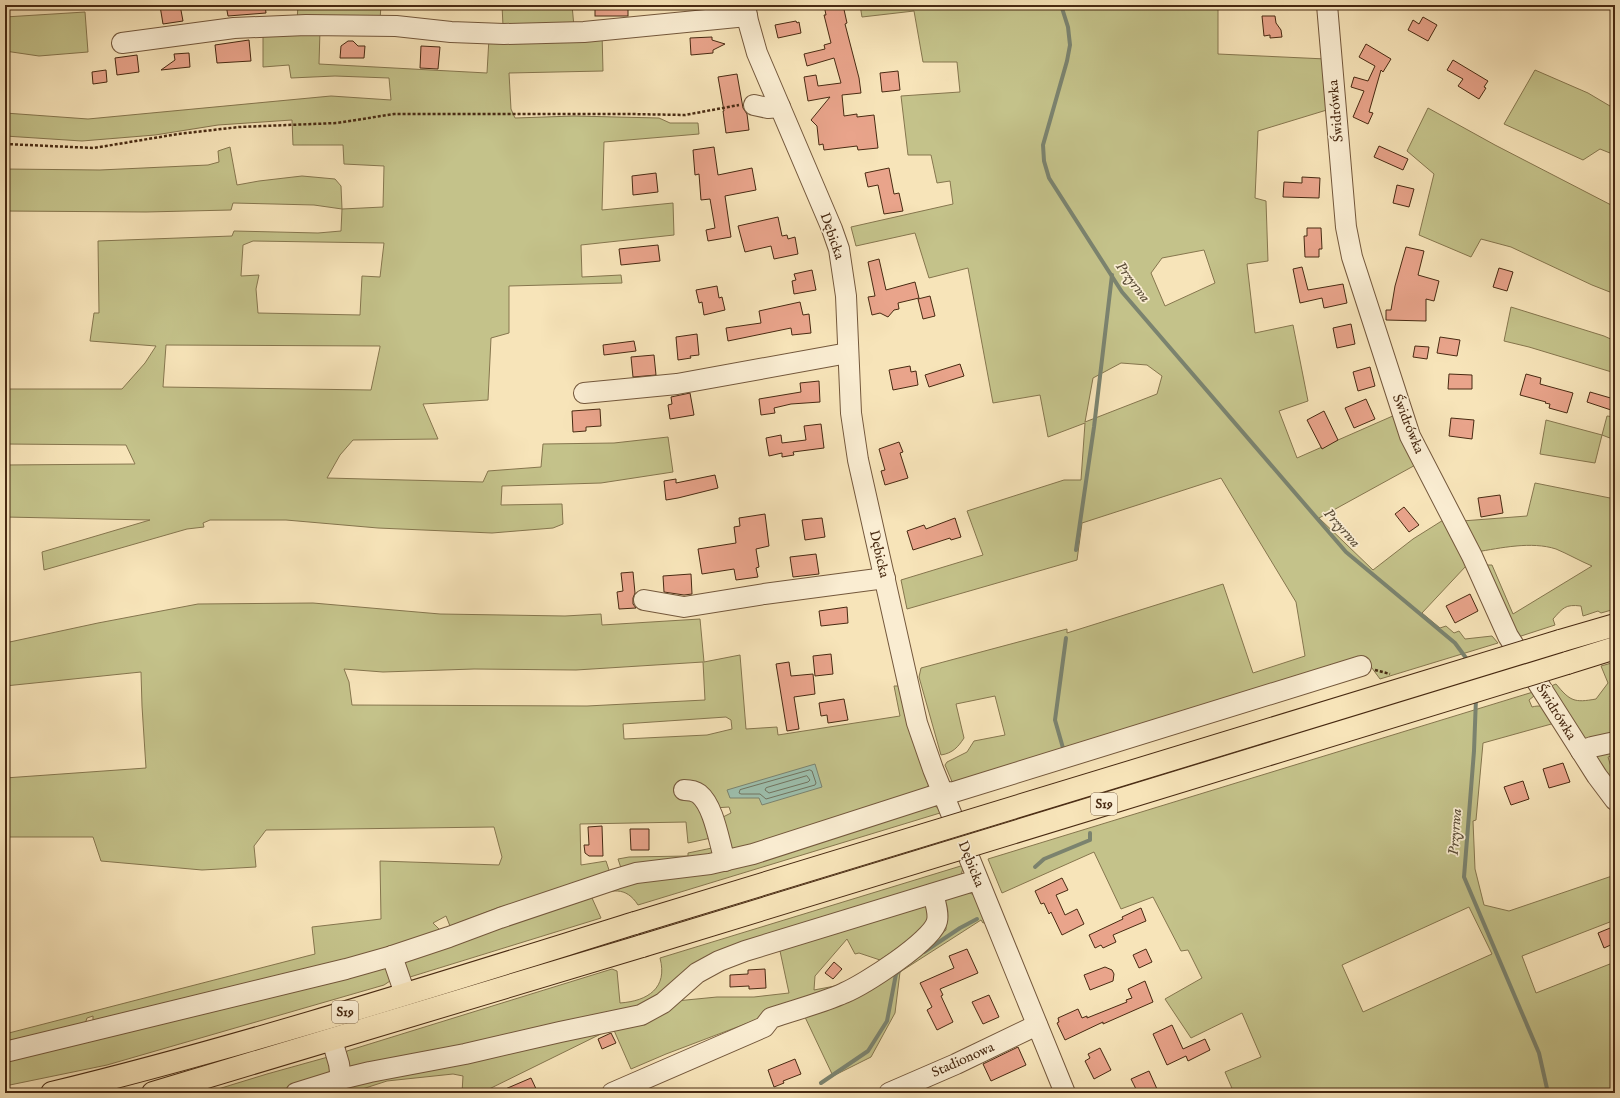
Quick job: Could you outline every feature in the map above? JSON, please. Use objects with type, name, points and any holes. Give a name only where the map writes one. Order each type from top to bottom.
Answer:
[{"type":"highway","name":"S19","points":[[52,1093],[152,1068],[405,994],[1615,625]]},
{"type":"highway","name":"S19","points":[[153,1093],[642,946],[1615,648]]},
{"type":"street","name":"Świdrówka","points":[[1327,5],[1346,228],[1352,257],[1410,436],[1472,556],[1508,636],[1597,776],[1615,800]]},
{"type":"street","points":[[122,43],[234,28],[321,25],[396,26],[450,32],[504,34],[569,32],[746,10]]},
{"type":"street","name":"Dębicka","points":[[746,10],[757,53],[832,229],[839,249],[846,296],[852,421],[858,460],[917,723],[942,793],[1065,1093]]},
{"type":"street","points":[[754,105],[768,108],[780,107]]},
{"type":"street","points":[[584,393],[677,384],[848,353]]},
{"type":"street","points":[[644,600],[684,607],[764,594],[885,578]]},
{"type":"street","points":[[5,1052],[346,969],[392,956],[449,937],[507,915],[616,879],[636,874],[717,862],[826,831],[942,793],[954,792],[1361,666]]},
{"type":"street","points":[[1581,751],[1615,742]]},
{"type":"street","points":[[684,790],[698,793],[706,801],[710,809],[717,862]]},
{"type":"street","points":[[296,1093],[341,1079],[641,1015],[663,1003],[697,973],[719,961],[746,951],[977,880]]},
{"type":"street","points":[[612,1093],[764,1027],[771,1018],[844,993],[884,970],[919,944],[935,926],[938,920],[933,894]]},
{"type":"street","points":[[392,956],[405,994]]},
{"type":"street","name":"Stadionowa","points":[[889,1093],[956,1064],[1037,1025]]},
{"type":"street","points":[[332,1040],[339,1064],[341,1079]]},
{"type":"path","points":[[5,144],[94,148],[178,134],[239,127],[337,123],[394,114],[597,113],[685,115],[730,106],[744,104],[754,105]]},
{"type":"shaded area","points":[[298,5],[381,5],[380,20],[297,21]]},
{"type":"shaded area","points":[[502,5],[572,5],[574,27],[503,26]]},
{"type":"shaded area","points":[[860,5],[1218,5],[1218,54],[1326,59],[1330,109],[1258,131],[1255,198],[1266,201],[1268,261],[1247,264],[1255,333],[1293,325],[1308,401],[1279,411],[1297,458],[1395,415],[1419,463],[1319,518],[1373,570],[1413,539],[1448,517],[1466,566],[1422,613],[1440,628],[1446,626],[1454,633],[1459,631],[1465,639],[1492,636],[1498,643],[1380,679],[1369,664],[953,784],[945,765],[947,762],[967,752],[974,741],[1005,735],[995,696],[956,704],[964,738],[955,749],[949,753],[941,755],[919,677],[921,668],[1067,629],[1067,633],[1223,584],[1253,673],[1305,656],[1296,602],[1221,478],[1082,523],[1077,560],[907,609],[901,580],[983,555],[967,511],[1064,480],[1081,480],[1085,423],[1048,437],[1040,395],[993,403],[968,268],[929,278],[915,233],[856,246],[851,227],[953,204],[950,181],[937,183],[931,155],[908,155],[901,96],[960,92],[957,62],[923,62],[914,11],[862,17]],"holes":[[[1204,250],[1215,283],[1165,306],[1151,273],[1162,258]],[[1121,363],[1147,365],[1162,376],[1157,394],[1085,422],[1093,378]]]},
{"type":"shaded area","points":[[85,12],[88,52],[39,56],[5,51],[5,17]]},
{"type":"shaded area","points":[[320,30],[319,64],[487,73],[489,38],[602,33],[603,71],[509,73],[511,109],[515,118],[574,116],[659,118],[670,123],[698,123],[699,134],[604,142],[602,210],[673,203],[674,235],[581,245],[582,277],[621,275],[622,283],[509,286],[509,333],[491,338],[488,400],[423,404],[438,439],[353,440],[340,455],[327,478],[483,482],[488,471],[541,467],[543,444],[614,443],[668,437],[673,472],[601,483],[502,486],[501,505],[562,504],[563,524],[553,528],[492,533],[378,528],[286,520],[210,520],[203,523],[204,527],[187,529],[44,570],[42,552],[150,520],[5,517],[5,465],[135,464],[126,445],[5,444],[5,389],[122,389],[145,363],[156,346],[90,341],[94,313],[99,313],[98,241],[232,236],[234,231],[318,233],[341,231],[342,209],[383,207],[384,166],[344,164],[343,145],[293,145],[292,120],[218,125],[155,135],[82,141],[5,136],[5,113],[88,119],[331,96],[391,100],[389,78],[335,76],[291,78],[289,65],[263,67],[263,34]],"holes":[[[253,241],[384,243],[380,277],[362,276],[360,315],[258,313],[256,289],[259,275],[241,276],[243,245]],[[166,345],[380,346],[380,347],[371,390],[163,387]]]},
{"type":"shaded area","points":[[1535,70],[1588,93],[1615,109],[1615,155],[1600,149],[1583,160],[1504,124]]},
{"type":"shaded area","points":[[1428,108],[1495,145],[1615,207],[1615,294],[1592,285],[1511,247],[1481,239],[1471,257],[1419,235],[1434,174],[1407,151]]},
{"type":"shaded area","points":[[230,147],[237,185],[302,176],[335,179],[341,186],[342,209],[314,205],[233,203],[231,210],[146,212],[5,211],[5,169],[100,170],[208,165],[219,162],[218,151]]},
{"type":"shaded area","points":[[1511,307],[1604,336],[1615,341],[1615,373],[1504,341]]},
{"type":"shaded area","points":[[1607,416],[1615,417],[1615,440],[1602,435]]},
{"type":"shaded area","points":[[1546,420],[1602,435],[1595,463],[1540,454]]},
{"type":"shaded area","points":[[1535,483],[1615,499],[1615,609],[1601,613],[1598,611],[1583,616],[1581,606],[1568,606],[1553,619],[1555,625],[1515,638],[1486,565],[1492,565],[1513,614],[1592,566],[1556,549],[1546,547],[1526,545],[1476,552],[1462,521],[1527,516]]},
{"type":"shaded area","points":[[313,603],[440,614],[565,616],[601,614],[602,625],[700,619],[704,662],[740,655],[746,729],[777,727],[778,735],[900,716],[894,686],[900,686],[930,782],[926,790],[731,853],[719,819],[731,813],[729,807],[714,808],[694,797],[711,838],[688,843],[686,822],[580,824],[581,865],[606,861],[610,873],[500,907],[450,926],[446,916],[433,923],[442,932],[396,949],[93,1022],[93,1016],[87,1018],[84,1027],[5,1045],[5,1034],[315,954],[312,927],[381,919],[380,861],[499,865],[502,857],[494,827],[266,830],[254,846],[256,867],[202,870],[101,861],[93,837],[5,837],[5,778],[146,768],[141,672],[5,686],[5,643],[198,604]],"holes":[[[703,662],[705,700],[587,706],[352,705],[349,682],[344,669],[383,672],[474,669],[576,670]],[[726,717],[731,720],[732,729],[707,735],[624,739],[623,724]]]},
{"type":"shaded area","points":[[1615,662],[1615,735],[1589,741],[1583,738],[1546,688],[1556,684],[1565,694],[1573,699],[1582,701],[1596,699],[1608,683],[1601,666]]},
{"type":"shaded area","points":[[1533,692],[1534,696],[1529,700],[1532,707],[1544,707],[1555,723],[1483,743],[1476,820],[1473,821],[1475,869],[1484,905],[1509,911],[1615,875],[1615,920],[1522,956],[1536,993],[1615,962],[1615,1093],[1234,1093],[1225,1072],[1261,1057],[1242,1013],[1191,1038],[1165,999],[1202,978],[1188,950],[1181,951],[1153,897],[1121,909],[1094,852],[1002,893],[988,859]],"holes":[[[1469,907],[1492,954],[1363,1012],[1342,965]]]},
{"type":"shaded area","points":[[1615,747],[1615,755],[1608,757],[1615,780],[1615,793],[1596,761],[1596,755]]},
{"type":"shaded area","points":[[932,805],[939,808],[940,813],[638,905],[633,899],[623,892],[612,891],[592,898],[601,918],[410,977],[406,976],[403,963],[549,906]]},
{"type":"shaded area","points":[[712,848],[715,859],[622,871],[618,859],[629,857],[688,856],[688,853]]},
{"type":"shaded area","points":[[964,865],[961,875],[750,945],[647,1004],[353,1070],[348,1066],[343,1058],[347,1051],[612,969],[617,971],[620,1003],[630,1002],[647,996],[654,991],[661,977],[662,968],[660,958]]},
{"type":"shaded area","points":[[968,892],[976,896],[986,922],[983,923],[981,920],[900,972],[895,1013],[871,1057],[833,1076],[804,1015],[894,970],[946,930],[944,900]]},
{"type":"shaded area","points":[[926,905],[935,916],[909,940],[880,960],[859,953],[855,954],[847,939],[815,976],[814,990],[856,982],[666,1054],[631,1069],[613,1028],[481,1093],[462,1093],[463,1076],[453,1074],[387,1081],[350,1093],[323,1093],[676,1001],[717,997],[754,997],[789,993],[780,951],[781,946]]},
{"type":"shaded area","points":[[385,967],[391,977],[390,981],[384,985],[107,1065],[5,1086],[5,1058]]},
{"type":"shaded area","points":[[328,1057],[335,1070],[328,1077],[274,1093],[205,1093],[267,1074]]},
{"type":"water","points":[[815,764],[822,787],[762,805],[759,798],[730,798],[727,790]]},
{"type":"building","points":[[180,5],[183,21],[163,24],[160,6]]},
{"type":"building","points":[[226,5],[265,5],[266,13],[228,16]]},
{"type":"building","points":[[595,5],[628,5],[628,16],[595,16]]},
{"type":"building","points":[[824,5],[843,5],[847,23],[845,24],[859,78],[861,93],[842,95],[844,116],[857,114],[857,117],[874,115],[878,148],[858,150],[857,146],[824,150],[823,144],[819,145],[817,126],[811,120],[830,97],[808,101],[804,77],[816,75],[818,86],[841,83],[834,58],[807,66],[804,54],[825,49],[824,45],[831,43],[824,15],[826,15]]},
{"type":"building","points":[[1262,16],[1275,16],[1276,23],[1281,30],[1282,37],[1270,38],[1270,35],[1264,36]]},
{"type":"building","points":[[1423,17],[1437,25],[1428,41],[1408,30],[1413,20],[1419,24]]},
{"type":"building","points":[[796,21],[797,23],[799,22],[801,33],[778,38],[775,25]]},
{"type":"building","points":[[712,37],[712,40],[725,44],[713,50],[713,53],[691,55],[690,38]]},
{"type":"building","points":[[249,40],[251,61],[217,63],[215,45]]},
{"type":"building","points":[[348,41],[353,41],[358,46],[365,46],[364,58],[340,58],[341,46]]},
{"type":"building","points":[[1366,44],[1391,59],[1383,72],[1381,70],[1369,112],[1373,113],[1368,124],[1353,117],[1364,91],[1351,87],[1354,77],[1368,81],[1375,66],[1359,57]]},
{"type":"building","points":[[421,46],[440,47],[438,69],[420,68]]},
{"type":"building","points":[[189,53],[190,67],[161,70],[175,60],[174,54]]},
{"type":"building","points":[[137,55],[139,72],[117,75],[115,58]]},
{"type":"building","points":[[1453,60],[1488,81],[1484,87],[1486,88],[1479,99],[1458,86],[1463,79],[1447,70]]},
{"type":"building","points":[[106,70],[107,82],[93,84],[92,72]]},
{"type":"building","points":[[898,71],[900,90],[882,92],[880,73]]},
{"type":"building","points":[[737,74],[743,108],[747,114],[749,130],[726,133],[718,77]]},
{"type":"building","points":[[1379,146],[1408,159],[1403,170],[1374,157]]},
{"type":"building","points":[[714,147],[718,175],[752,168],[756,190],[725,196],[731,237],[708,241],[706,230],[715,228],[710,199],[701,200],[699,174],[695,175],[693,150]]},
{"type":"building","points":[[889,168],[894,194],[899,193],[903,211],[884,214],[878,185],[868,187],[865,173]]},
{"type":"building","points":[[656,173],[658,192],[633,195],[632,176]]},
{"type":"building","points":[[1302,177],[1320,178],[1319,198],[1283,197],[1284,182],[1302,183]]},
{"type":"building","points":[[1397,185],[1414,189],[1409,207],[1393,203]]},
{"type":"building","points":[[778,217],[782,236],[787,235],[788,239],[795,237],[798,254],[774,259],[771,246],[745,252],[738,226]]},
{"type":"building","points":[[1307,228],[1321,228],[1322,249],[1319,249],[1319,257],[1305,257],[1304,236],[1307,236]]},
{"type":"building","points":[[658,245],[660,261],[621,265],[619,249]]},
{"type":"building","points":[[1406,247],[1424,251],[1418,275],[1439,281],[1434,301],[1426,299],[1426,321],[1386,320],[1386,310],[1391,310],[1395,286]]},
{"type":"building","points":[[879,259],[886,290],[915,282],[919,298],[898,303],[899,309],[894,310],[888,317],[880,313],[872,315],[868,297],[875,296],[868,262]]},
{"type":"building","points":[[1302,267],[1308,290],[1343,284],[1347,303],[1324,308],[1322,298],[1300,303],[1293,269]]},
{"type":"building","points":[[1499,268],[1513,272],[1507,291],[1493,287]]},
{"type":"building","points":[[812,270],[816,290],[794,294],[792,281],[796,280],[794,274]]},
{"type":"building","points":[[717,286],[719,298],[722,297],[725,310],[704,315],[702,302],[699,303],[696,290]]},
{"type":"building","points":[[930,296],[935,316],[923,319],[918,299]]},
{"type":"building","points":[[800,302],[803,315],[809,314],[811,333],[792,335],[791,328],[728,341],[726,328],[761,323],[759,311]]},
{"type":"building","points":[[1351,324],[1355,344],[1337,348],[1333,328]]},
{"type":"building","points":[[697,334],[699,355],[678,360],[676,337]]},
{"type":"building","points":[[1440,337],[1460,340],[1457,356],[1437,353]]},
{"type":"building","points":[[634,341],[636,351],[604,355],[603,345]]},
{"type":"building","points":[[1415,346],[1429,347],[1427,359],[1413,357]]},
{"type":"building","points":[[654,355],[656,375],[633,377],[631,357]]},
{"type":"building","points":[[960,364],[964,376],[929,387],[925,375]]},
{"type":"building","points":[[910,366],[911,372],[916,371],[918,385],[893,390],[889,370]]},
{"type":"building","points":[[1370,367],[1375,386],[1358,391],[1353,372]]},
{"type":"building","points":[[1449,374],[1472,375],[1472,389],[1448,389]]},
{"type":"building","points":[[1526,374],[1541,378],[1540,384],[1573,393],[1567,413],[1549,408],[1550,404],[1545,403],[1546,402],[1520,395]]},
{"type":"building","points":[[819,381],[820,402],[791,404],[774,408],[775,413],[761,415],[759,399],[801,392],[800,383]]},
{"type":"building","points":[[1590,392],[1614,399],[1611,410],[1587,402]]},
{"type":"building","points":[[690,393],[694,415],[670,419],[668,405],[672,404],[671,397]]},
{"type":"building","points":[[1366,399],[1375,419],[1354,428],[1345,408]]},
{"type":"building","points":[[600,409],[601,426],[586,427],[586,431],[573,432],[572,411]]},
{"type":"building","points":[[1324,411],[1338,440],[1322,449],[1307,420]]},
{"type":"building","points":[[1451,418],[1474,420],[1472,439],[1449,436]]},
{"type":"building","points":[[821,424],[824,448],[793,452],[794,455],[782,457],[782,453],[769,456],[766,438],[781,435],[782,443],[806,440],[804,426]]},
{"type":"building","points":[[899,442],[903,452],[900,453],[908,478],[885,485],[881,471],[885,470],[879,449]]},
{"type":"building","points":[[715,475],[718,488],[666,500],[664,481],[676,479],[676,483]]},
{"type":"building","points":[[1500,495],[1503,513],[1481,517],[1478,498]]},
{"type":"building","points":[[1404,507],[1419,525],[1409,532],[1395,514]]},
{"type":"building","points":[[765,514],[769,546],[756,549],[759,567],[756,568],[758,577],[736,580],[734,569],[702,574],[698,549],[736,543],[734,527],[740,526],[739,518]]},
{"type":"building","points":[[822,518],[825,537],[805,540],[802,520]]},
{"type":"building","points":[[955,518],[961,537],[951,540],[950,538],[913,550],[907,531],[924,525],[926,529]]},
{"type":"building","points":[[816,554],[819,574],[793,577],[790,557]]},
{"type":"building","points":[[633,572],[635,593],[633,604],[636,608],[619,609],[617,592],[623,591],[621,573]]},
{"type":"building","points":[[691,574],[692,594],[684,595],[664,592],[663,576]]},
{"type":"building","points":[[1470,594],[1478,611],[1455,623],[1446,606]]},
{"type":"building","points":[[847,607],[848,623],[821,626],[819,611]]},
{"type":"building","points":[[831,654],[833,674],[815,676],[813,656]]},
{"type":"building","points":[[789,662],[791,676],[813,674],[815,694],[794,697],[799,729],[787,731],[776,664]]},
{"type":"building","points":[[844,699],[848,720],[828,723],[827,715],[821,716],[819,703]]},
{"type":"building","points":[[1563,763],[1570,782],[1549,788],[1543,769]]},
{"type":"building","points":[[1523,781],[1529,799],[1511,805],[1504,787]]},
{"type":"building","points":[[602,826],[603,856],[589,856],[585,853],[584,845],[589,845],[588,827]]},
{"type":"building","points":[[630,829],[649,829],[649,850],[631,850]]},
{"type":"building","points":[[1062,878],[1068,890],[1056,895],[1065,915],[1077,909],[1084,924],[1062,935],[1051,912],[1049,914],[1044,903],[1041,904],[1035,891]]},
{"type":"building","points":[[1141,908],[1146,921],[1113,935],[1116,942],[1103,948],[1101,945],[1095,948],[1089,935],[1123,919],[1122,917]]},
{"type":"building","points":[[1615,926],[1615,943],[1604,948],[1598,933]]},
{"type":"building","points":[[967,949],[978,973],[940,989],[943,995],[941,996],[953,1022],[937,1030],[927,1010],[932,1007],[920,983],[954,968],[949,956]]},
{"type":"building","points":[[1146,949],[1152,962],[1139,968],[1133,955]]},
{"type":"building","points":[[834,962],[842,969],[833,979],[825,973]]},
{"type":"building","points":[[1105,967],[1112,970],[1114,974],[1113,981],[1090,990],[1084,975]]},
{"type":"building","points":[[765,969],[766,988],[749,989],[749,986],[730,987],[730,975],[748,974],[748,970]]},
{"type":"building","points":[[1145,981],[1153,1002],[1103,1024],[1103,1022],[1065,1040],[1057,1023],[1059,1022],[1058,1018],[1078,1009],[1082,1018],[1087,1016],[1087,1018],[1127,1002],[1126,1000],[1132,998],[1128,989]]},
{"type":"building","points":[[989,995],[999,1017],[983,1024],[972,1002]]},
{"type":"building","points":[[1172,1025],[1183,1049],[1205,1039],[1210,1050],[1188,1061],[1186,1056],[1167,1065],[1153,1034]]},
{"type":"building","points":[[611,1033],[616,1043],[602,1049],[598,1039]]},
{"type":"building","points":[[1018,1047],[1026,1065],[991,1081],[983,1064]]},
{"type":"building","points":[[1100,1048],[1111,1070],[1094,1079],[1085,1061],[1090,1058],[1088,1054]]},
{"type":"building","points":[[795,1059],[801,1074],[783,1081],[784,1083],[774,1087],[768,1070]]},
{"type":"building","points":[[1149,1071],[1157,1089],[1148,1093],[1138,1093],[1131,1079]]},
{"type":"building","points":[[531,1078],[538,1093],[496,1093]]},
{"type":"waterway","name":"Przyrwa","points":[[1061,5],[1068,27],[1070,45],[1067,61],[1043,145],[1044,161],[1049,178],[1122,292],[1346,552],[1455,643],[1469,662]]},
{"type":"waterway","points":[[1076,550],[1094,427],[1112,275]]},
{"type":"waterway","points":[[1063,748],[1055,720],[1066,638]]},
{"type":"waterway","name":"Przyrwa","points":[[1476,698],[1474,751],[1464,877],[1539,1053],[1548,1093]]},
{"type":"waterway","points":[[1035,867],[1044,859],[1090,840],[1090,833]]},
{"type":"waterway","points":[[924,952],[960,928],[977,919]]},
{"type":"waterway","points":[[821,1083],[868,1051],[887,1021],[896,974],[900,970]]}]
